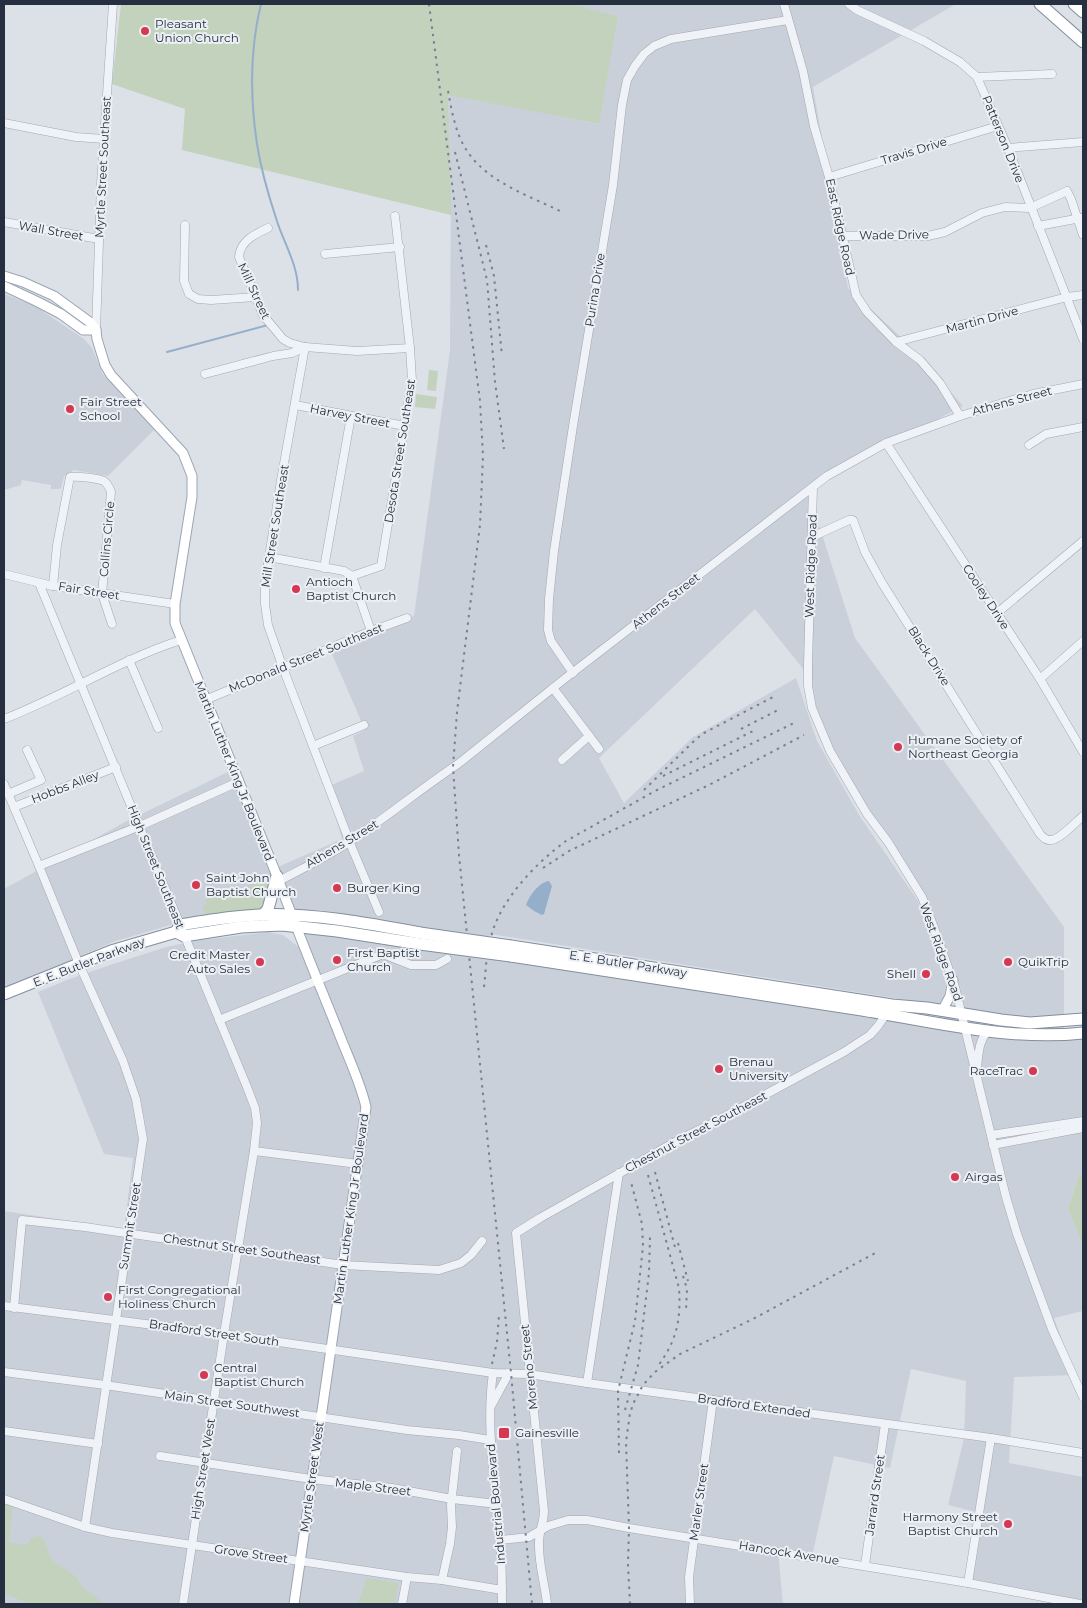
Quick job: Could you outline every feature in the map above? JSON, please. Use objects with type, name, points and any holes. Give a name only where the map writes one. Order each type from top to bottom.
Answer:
[{"type":"highway","points":[[1040,4],[1083,42]]},
{"type":"highway","points":[[1074,4],[1083,12]]},
{"type":"highway","points":[[263,915],[268,910],[278,878]]},
{"type":"highway","name":"E. E. Butler Parkway","points":[[4,994],[127,945],[180,931],[205,921],[263,915],[290,915],[349,920],[420,938]]},
{"type":"highway","name":"E. E. Butler Parkway","points":[[180,931],[282,925],[420,938],[889,1009],[965,1027],[1038,1034],[1083,1033]]},
{"type":"highway","name":"E. E. Butler Parkway","points":[[889,1009],[942,1010],[1030,1023],[1083,1019]]},
{"type":"main road","points":[[4,276],[54,296],[91,323],[96,330]]},
{"type":"main road","points":[[4,286],[61,314],[83,330],[96,330]]},
{"type":"main road","name":"Martin Luther King Jr Boulevard","points":[[96,330],[105,365],[183,453],[190,469],[192,497],[175,604],[175,623],[278,878],[290,915],[356,1074],[366,1107],[331,1349]]},
{"type":"main road","points":[[942,1010],[950,996],[953,980]]},
{"type":"main road","name":"Myrtle Street West","points":[[294,1604],[331,1349]]},
{"type":"street","name":"Myrtle Street Southeast","points":[[96,330],[112,4]]},
{"type":"street","name":"East Ridge Road","points":[[784,4],[803,71],[814,126],[829,177],[856,295],[867,312],[896,342],[920,360],[936,378],[960,416]]},
{"type":"street","name":"Patterson Drive","points":[[849,4],[860,7],[924,41],[960,62],[977,77],[1008,148],[1083,339]]},
{"type":"street","name":"Purina Drive","points":[[573,673],[551,641],[548,630],[549,599],[555,542],[613,185],[622,105],[627,80],[634,66],[644,54],[654,46],[671,39],[788,20]]},
{"type":"street","points":[[977,77],[1052,74]]},
{"type":"street","points":[[4,124],[76,137],[104,139]]},
{"type":"street","name":"Travis Drive","points":[[829,177],[998,126]]},
{"type":"street","points":[[1008,148],[1083,142]]},
{"type":"street","points":[[1030,208],[1067,191],[1081,219],[1083,235]]},
{"type":"street","name":"Wade Drive","points":[[843,236],[928,236],[945,232],[982,213],[1005,207],[1030,208]]},
{"type":"street","name":"Desota Street Southeast","points":[[352,576],[381,566],[412,380],[396,216]]},
{"type":"street","points":[[1038,226],[1081,219]]},
{"type":"street","name":"Wall Street","points":[[4,222],[99,239]]},
{"type":"street","points":[[185,225],[184,281],[189,294],[198,299],[211,300],[256,297]]},
{"type":"street","name":"Mill Street","points":[[268,228],[252,236],[245,243],[239,252],[240,261],[263,316],[283,339],[290,344],[305,347]]},
{"type":"street","points":[[325,254],[400,247]]},
{"type":"street","name":"Martin Drive","points":[[896,342],[1067,297],[1083,295]]},
{"type":"street","points":[[205,374],[273,356],[292,353],[305,347],[357,351],[410,348]]},
{"type":"street","name":"Mill Street Southeast","points":[[305,347],[270,557],[265,604],[268,625],[282,668],[379,912]]},
{"type":"street","name":"Athens Street","points":[[278,878],[350,842],[458,764],[827,476],[886,444],[960,416],[1033,394],[1083,384]]},
{"type":"street","name":"Harvey Street","points":[[295,405],[405,426]]},
{"type":"street","points":[[324,568],[351,416]]},
{"type":"street","points":[[1029,445],[1046,434],[1083,427]]},
{"type":"street","name":"Cooley Drive","points":[[886,444],[1040,679],[1083,751]]},
{"type":"street","name":"Collins Circle","points":[[52,586],[68,481],[70,477],[76,476],[103,481],[109,485],[111,492],[102,594]]},
{"type":"street","name":"West Ridge Road","points":[[813,487],[808,664],[808,686],[812,708],[830,751],[843,775],[866,814],[888,842],[922,897],[934,925],[953,980],[1017,1234],[1052,1330],[1083,1397]]},
{"type":"street","name":"Black Drive","points":[[812,537],[849,520],[854,520],[865,552],[882,583],[1040,834],[1046,840],[1052,841],[1083,816]]},
{"type":"street","points":[[997,613],[1083,541]]},
{"type":"street","points":[[270,557],[344,571],[352,576],[371,631]]},
{"type":"street","name":"Fair Street","points":[[4,574],[52,586],[175,604]]},
{"type":"street","name":"High Street Southeast","points":[[39,583],[140,826],[180,931],[255,1108],[257,1123],[254,1151],[224,1334]]},
{"type":"street","points":[[102,594],[112,624]]},
{"type":"street","name":"McDonald Street Southeast","points":[[205,700],[407,618]]},
{"type":"street","points":[[4,719],[33,708],[129,660],[181,640]]},
{"type":"street","points":[[1040,679],[1083,641]]},
{"type":"street","points":[[129,660],[158,728]]},
{"type":"street","points":[[553,688],[599,748]]},
{"type":"street","points":[[313,746],[364,724]]},
{"type":"street","points":[[562,760],[589,736]]},
{"type":"street","points":[[8,794],[40,780],[27,750]]},
{"type":"street","name":"Hobbs Alley","points":[[14,807],[116,767]]},
{"type":"street","points":[[39,866],[140,826],[238,782]]},
{"type":"street","name":"Summit Street","points":[[4,784],[78,964],[123,1061],[136,1099],[143,1140],[85,1527]]},
{"type":"street","points":[[219,1020],[383,954],[411,965],[436,965],[447,959]]},
{"type":"street","name":"Chestnut Street Southeast","points":[[516,1233],[619,1173],[844,1052],[870,1035],[889,1009]]},
{"type":"street","points":[[976,1071],[979,1045],[988,1030]]},
{"type":"street","points":[[991,1135],[1083,1121]]},
{"type":"street","points":[[993,1144],[1083,1128]]},
{"type":"street","points":[[254,1151],[358,1164]]},
{"type":"street","points":[[587,1383],[619,1173]]},
{"type":"street","name":"Chestnut Street Southeast","points":[[14,1308],[22,1220],[130,1233],[343,1265],[444,1270],[461,1263],[471,1255],[482,1241]]},
{"type":"street","name":"Moreno Street","points":[[516,1233],[544,1511],[539,1541],[540,1563],[547,1604]]},
{"type":"street","name":"Bradford Street South","points":[[4,1306],[224,1334],[424,1363]]},
{"type":"street","name":"High Street West","points":[[183,1604],[224,1334]]},
{"type":"street","name":"Bradford Extended","points":[[424,1363],[493,1373],[530,1374],[991,1438],[1083,1453]]},
{"type":"street","name":"Main Street Southwest","points":[[4,1372],[106,1385],[407,1430],[459,1434],[490,1440]]},
{"type":"street","name":"Industrial Boulevard","points":[[493,1373],[489,1410],[490,1440],[501,1540],[502,1604]]},
{"type":"street","points":[[489,1410],[509,1373]]},
{"type":"street","name":"Marler Street","points":[[690,1604],[689,1578],[693,1538],[713,1400]]},
{"type":"street","name":"Jarrard Street","points":[[865,1565],[885,1424]]},
{"type":"street","points":[[4,1432],[98,1444]]},
{"type":"street","points":[[968,1583],[991,1438]]},
{"type":"street","points":[[442,1580],[452,1528],[452,1499],[457,1451]]},
{"type":"street","name":"Maple Street","points":[[160,1456],[497,1504]]},
{"type":"street","name":"Grove Street","points":[[4,1499],[85,1527],[112,1533],[502,1590]]},
{"type":"street","name":"Hancock Avenue","points":[[501,1540],[529,1537],[558,1522],[587,1520],[865,1565],[1080,1604]]},
{"type":"street","points":[[402,1604],[407,1577]]},
{"type":"shaded area","points":[[572,4],[956,4],[813,87],[848,288],[903,339],[963,406],[807,487],[855,638],[1064,927],[1064,1031],[1083,1026],[1083,1174],[1079,1175],[1068,1208],[1083,1246],[1083,1311],[1054,1318],[1075,1375],[1014,1377],[1009,1463],[1083,1477],[1083,1604],[965,1584],[976,1512],[948,1505],[964,1438],[966,1381],[911,1369],[890,1468],[834,1456],[812,1557],[778,1551],[783,1604],[4,1604],[4,1211],[124,1229],[133,1158],[104,1154],[38,992],[110,965],[166,947],[194,941],[268,932],[283,935],[300,948],[276,878],[263,909],[197,917],[113,942],[4,989],[4,889],[127,821],[232,770],[273,869],[342,839],[327,787],[364,771],[353,736],[365,730],[329,647],[414,616],[450,350],[451,179],[448,94],[598,124],[617,16]],"holes":[[[755,609],[808,675],[810,699],[840,768],[928,905],[960,1016],[484,945],[490,934],[938,1005],[944,998],[946,983],[918,901],[859,815],[817,741],[796,678],[693,737],[624,803],[599,758]]]},
{"type":"shaded area","name":"Fair Street School","points":[[4,294],[35,306],[84,339],[92,348],[103,374],[155,429],[108,476],[74,470],[64,476],[61,488],[59,489],[51,489],[51,485],[22,480],[21,485],[4,490]]},
{"type":"green space","points":[[121,4],[572,4],[618,16],[599,124],[448,95],[451,215],[182,150],[185,109],[112,84]]},
{"type":"green space","points":[[429,370],[438,371],[436,391],[427,390]]},
{"type":"green space","points":[[416,394],[437,397],[435,409],[415,407]]},
{"type":"green space","points":[[271,877],[264,909],[206,917],[202,907],[206,904],[205,900],[217,895],[218,898]]},
{"type":"green space","points":[[1083,1174],[1083,1246],[1068,1208],[1079,1175]]},
{"type":"green space","points":[[4,1503],[13,1505],[9,1542],[26,1545],[33,1537],[40,1536],[46,1544],[52,1560],[75,1576],[85,1590],[106,1604],[29,1604],[4,1593]]},
{"type":"green space","points":[[367,1578],[398,1583],[395,1604],[356,1604]]},
{"type":"water","points":[[549,881],[552,886],[544,914],[542,915],[526,905],[535,890]]},
{"type":"waterway","points":[[261,4],[257,21],[252,74],[255,127],[270,200],[296,271],[298,290]]},
{"type":"waterway","points":[[167,352],[268,325]]},
{"type":"railway","points":[[429,4],[480,401],[483,456],[480,525],[457,712],[453,767],[459,855],[511,1373],[532,1604]]},
{"type":"railway","points":[[448,91],[453,116],[461,140],[479,166],[491,176],[519,192],[562,212]]},
{"type":"railway","points":[[455,152],[487,280],[495,382],[504,449]]},
{"type":"railway","points":[[486,245],[494,276],[502,356]]},
{"type":"railway","points":[[644,790],[704,733],[775,696]]},
{"type":"railway","points":[[741,729],[780,709]]},
{"type":"railway","points":[[484,987],[489,943],[502,909],[531,871],[543,860],[566,841],[655,791],[796,722]]},
{"type":"railway","points":[[663,776],[755,730]]},
{"type":"railway","points":[[543,868],[569,851],[709,785],[804,735]]},
{"type":"railway","points":[[655,1172],[676,1251]]},
{"type":"railway","points":[[648,1175],[679,1288],[679,1310],[674,1338],[658,1366]]},
{"type":"railway","points":[[619,1453],[618,1391],[635,1321],[643,1246],[642,1224],[631,1182]]},
{"type":"railway","points":[[625,1410],[638,1365],[649,1273],[650,1237]]},
{"type":"railway","points":[[678,1243],[688,1281]]},
{"type":"railway","points":[[630,1604],[626,1442],[630,1413],[643,1385],[655,1372],[680,1354],[753,1319],[879,1251]]},
{"type":"railway","points":[[683,1276],[687,1289],[686,1310]]},
{"type":"railway","points":[[492,1364],[497,1342],[499,1315]]},
{"type":"place","name":"Pleasant Union Church","points":[[145,31]]},
{"type":"place","name":"Fair Street School","points":[[70,409]]},
{"type":"place","name":"Antioch Baptist Church","points":[[296,589]]},
{"type":"place","name":"Humane Society of Northeast Georgia","points":[[898,747]]},
{"type":"place","name":"Saint John Baptist Church","points":[[196,885]]},
{"type":"place","name":"Burger King","points":[[337,888]]},
{"type":"place","name":"First Baptist Church","points":[[337,960]]},
{"type":"place","name":"Credit Master Auto Sales","points":[[260,962]]},
{"type":"place","name":"QuikTrip","points":[[1008,962]]},
{"type":"place","name":"Shell","points":[[926,974]]},
{"type":"place","name":"Brenau University","points":[[719,1069]]},
{"type":"place","name":"RaceTrac","points":[[1033,1071]]},
{"type":"place","name":"Airgas","points":[[955,1177]]},
{"type":"place","name":"First Congregational Holiness Church","points":[[108,1297]]},
{"type":"place","name":"Central Baptist Church","points":[[204,1375]]},
{"type":"place","name":"Gainesville","points":[[504,1433]]},
{"type":"place","name":"Harmony Street Baptist Church","points":[[1008,1524]]}]
